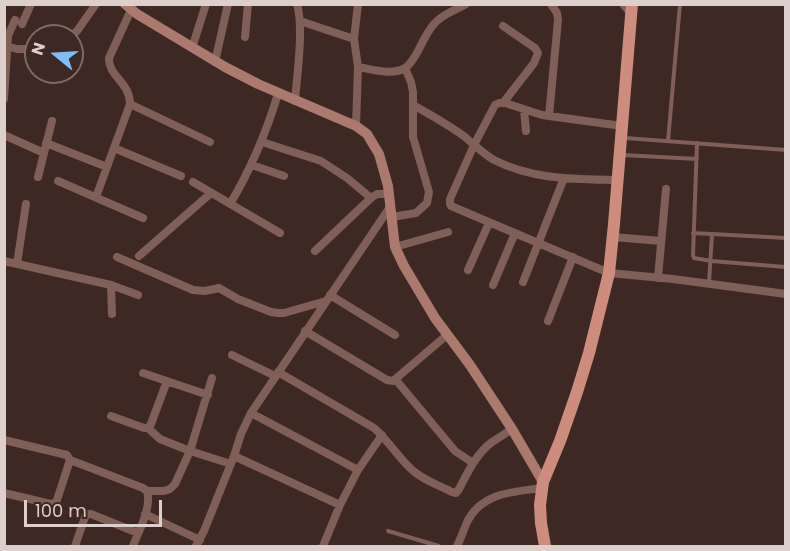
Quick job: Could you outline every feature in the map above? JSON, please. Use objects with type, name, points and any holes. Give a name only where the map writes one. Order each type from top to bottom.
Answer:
[{"type":"main road","points":[[128,7],[215,62],[278,94],[356,126],[367,134],[379,154],[389,194],[395,247],[404,266],[435,318],[470,365],[512,429],[543,485]]},
{"type":"main road","points":[[545,546],[540,505],[543,485],[577,392],[609,273],[622,132],[629,8]]},
{"type":"street","points":[[4,99],[10,47],[8,36],[32,4]]},
{"type":"street","points":[[82,24],[96,4]]},
{"type":"street","points":[[192,48],[206,4]]},
{"type":"street","points":[[215,62],[228,4]]},
{"type":"street","points":[[245,37],[248,4]]},
{"type":"street","points":[[295,101],[300,21],[297,4]]},
{"type":"street","points":[[356,126],[358,67],[354,39],[358,4]]},
{"type":"street","points":[[358,67],[381,71],[405,68],[431,27],[448,13],[466,4]]},
{"type":"street","points":[[549,116],[558,20],[557,13],[551,4]]},
{"type":"street","points":[[96,197],[130,104],[127,89],[109,64],[128,7]]},
{"type":"street","points":[[300,21],[354,39]]},
{"type":"street","points":[[503,26],[535,48],[537,59],[503,103]]},
{"type":"street","points":[[145,514],[198,543],[241,434],[251,413],[276,374],[391,212],[416,213],[427,202],[429,192],[413,137],[411,82],[405,68]]},
{"type":"street","points":[[230,204],[252,165],[278,94]]},
{"type":"street","points":[[622,132],[499,103],[495,105],[474,146],[450,204],[609,273],[786,294]]},
{"type":"street","points":[[130,104],[210,142]]},
{"type":"street","points":[[413,105],[447,124],[483,153],[507,166],[530,173],[564,178],[618,180]]},
{"type":"street","points":[[524,110],[526,131]]},
{"type":"street","points":[[38,177],[52,121]]},
{"type":"street","points":[[4,135],[44,153]]},
{"type":"street","points":[[262,142],[321,161],[347,178],[371,198]]},
{"type":"street","points":[[46,143],[107,167]]},
{"type":"street","points":[[114,148],[181,176]]},
{"type":"street","points":[[252,165],[284,176]]},
{"type":"street","points":[[524,282],[564,178]]},
{"type":"street","points":[[58,181],[143,218]]},
{"type":"street","points":[[193,182],[279,233]]},
{"type":"street","points":[[657,278],[666,189]]},
{"type":"street","points":[[139,256],[211,193]]},
{"type":"street","points":[[315,251],[371,198],[377,194],[389,194]]},
{"type":"street","points":[[17,264],[26,204]]},
{"type":"street","points":[[468,270],[489,222]]},
{"type":"street","points":[[395,247],[448,232]]},
{"type":"street","points":[[493,285],[515,233]]},
{"type":"street","points":[[613,237],[661,241]]},
{"type":"street","points":[[117,257],[193,290],[205,291],[219,288],[238,299],[271,312],[284,313],[328,298],[395,335]]},
{"type":"street","points":[[548,321],[573,257]]},
{"type":"street","points":[[4,261],[111,285],[138,295]]},
{"type":"street","points":[[111,285],[112,314]]},
{"type":"street","points":[[305,332],[387,380],[393,381],[447,335]]},
{"type":"street","points":[[232,355],[276,374],[374,428],[410,469],[452,492],[456,493],[459,489],[481,452],[512,429]]},
{"type":"street","points":[[143,373],[208,395]]},
{"type":"street","points":[[4,440],[67,455],[70,460],[147,490],[171,489],[190,451],[212,378]]},
{"type":"street","points":[[396,380],[455,451],[473,463]]},
{"type":"street","points":[[148,428],[167,381]]},
{"type":"street","points":[[251,413],[358,470]]},
{"type":"street","points":[[111,416],[148,428],[160,439],[190,451],[232,460],[340,505]]},
{"type":"street","points":[[323,546],[358,470],[382,435]]},
{"type":"street","points":[[4,493],[51,504],[56,503],[70,460]]},
{"type":"street","points":[[457,546],[473,513],[490,498],[543,485]]},
{"type":"street","points":[[133,546],[145,514],[147,490]]},
{"type":"street","points":[[75,546],[87,514],[138,533]]},
{"type":"lane","points":[[668,141],[680,4]]},
{"type":"lane","points":[[622,132],[668,141],[786,150]]},
{"type":"lane","points":[[697,143],[694,258],[786,267]]},
{"type":"lane","points":[[620,155],[697,159]]},
{"type":"lane","points":[[693,233],[786,237]]},
{"type":"lane","points":[[709,284],[712,234]]},
{"type":"lane","points":[[388,531],[440,546]]}]
